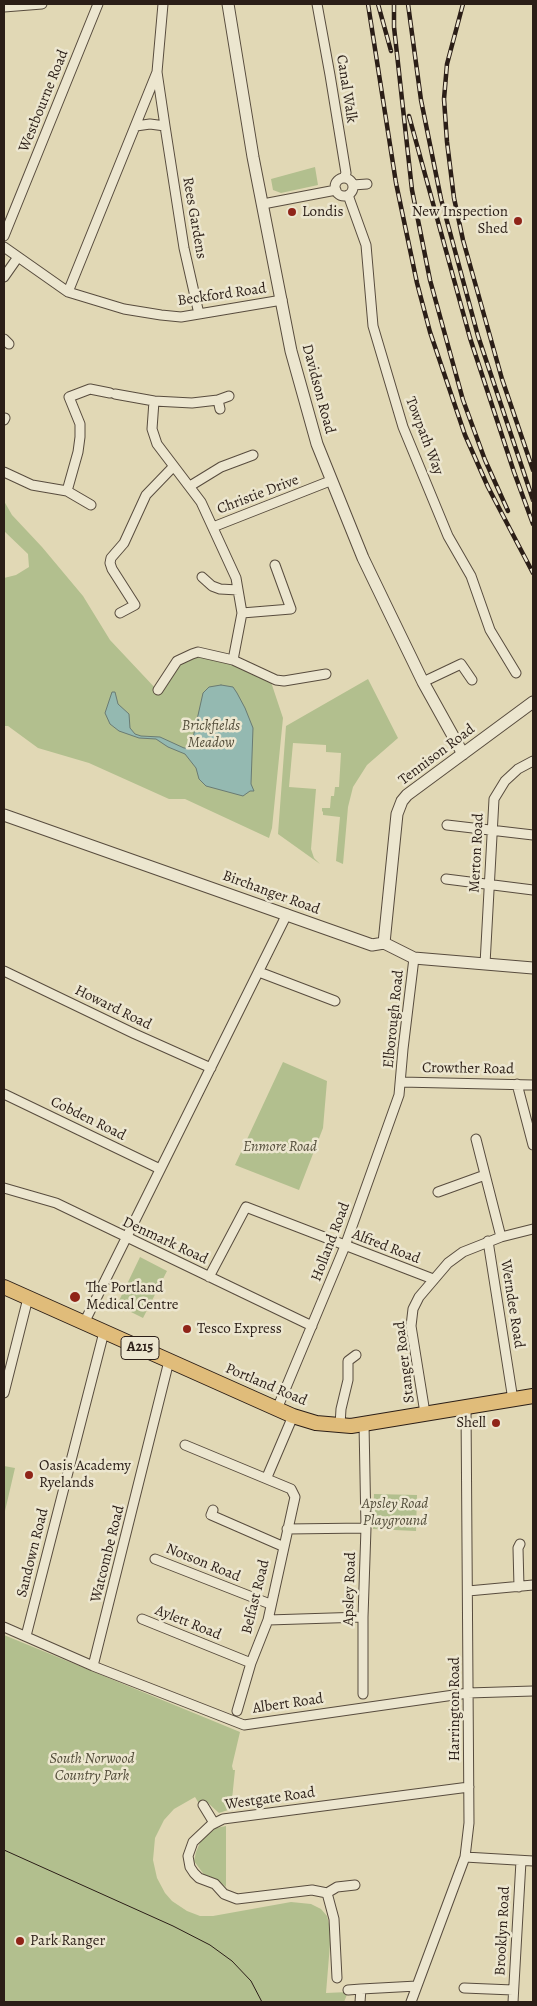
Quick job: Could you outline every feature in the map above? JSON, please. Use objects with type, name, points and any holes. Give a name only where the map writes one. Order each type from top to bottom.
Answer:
[{"type":"main road","name":"Portland Road","points":[[4,1287],[104,1332],[168,1367],[293,1416],[316,1423],[364,1424],[533,1396]]},
{"type":"street","points":[[4,7],[42,4]]},
{"type":"street","name":"Westbourne Road","points":[[4,236],[98,4]]},
{"type":"street","name":"Rees Gardens","points":[[68,292],[156,72],[163,4]]},
{"type":"street","name":"Davidson Road","points":[[228,4],[253,157],[301,390],[317,444],[330,481],[363,558],[423,682],[463,754]]},
{"type":"street","name":"Canal Walk","points":[[317,4],[346,172],[344,178]]},
{"type":"street","name":"Rees Gardens","points":[[156,72],[184,248],[199,314]]},
{"type":"street","points":[[136,126],[150,124],[165,126]]},
{"type":"street","points":[[344,178],[350,180],[353,185],[352,191],[348,195],[341,196],[336,190],[337,182],[344,178]]},
{"type":"street","points":[[353,185],[367,184]]},
{"type":"street","points":[[263,204],[336,190]]},
{"type":"street","name":"Towpath Way","points":[[348,195],[366,245],[372,326],[403,427],[448,536],[471,576],[490,630],[516,673]]},
{"type":"street","name":"Beckford Road","points":[[4,247],[68,292],[124,309],[181,316],[282,300]]},
{"type":"street","points":[[4,277],[18,257]]},
{"type":"street","points":[[67,491],[78,452],[80,431],[80,424],[69,397],[90,389],[154,401],[219,405],[229,396]]},
{"type":"street","points":[[154,401],[152,429],[160,451],[190,486],[201,502],[213,527]]},
{"type":"street","points":[[190,486],[211,472],[253,455]]},
{"type":"street","points":[[120,613],[135,605],[112,569],[111,558],[124,543],[146,495],[172,467]]},
{"type":"street","points":[[4,472],[32,485],[67,491],[91,505]]},
{"type":"street","name":"Christie Drive","points":[[233,660],[242,612],[236,578],[213,527],[330,481]]},
{"type":"street","points":[[242,612],[291,609],[275,566]]},
{"type":"street","points":[[202,577],[212,586],[220,589],[238,590]]},
{"type":"street","points":[[158,690],[177,661],[198,652],[233,660],[276,680],[284,681],[326,674]]},
{"type":"street","points":[[423,682],[462,664],[472,680]]},
{"type":"street","name":"Tennison Road","points":[[384,943],[399,807],[407,795],[533,702]]},
{"type":"street","name":"Merton Road","points":[[485,964],[494,799],[505,780],[533,760]]},
{"type":"street","name":"Birchanger Road","points":[[4,815],[372,945],[384,943],[414,958],[533,968]]},
{"type":"street","points":[[447,824],[533,835]]},
{"type":"street","points":[[446,879],[533,890]]},
{"type":"street","points":[[84,1323],[288,914]]},
{"type":"street","name":"Elborough Road","points":[[401,1082],[414,958]]},
{"type":"street","name":"Howard Road","points":[[4,971],[210,1068]]},
{"type":"street","points":[[259,972],[335,1001]]},
{"type":"street","name":"Crowther Road","points":[[401,1082],[533,1085]]},
{"type":"street","name":"Holland Road","points":[[277,1409],[346,1246],[393,1113],[401,1082]]},
{"type":"street","points":[[516,1084],[533,1145]]},
{"type":"street","name":"Cobden Road","points":[[4,1094],[160,1169]]},
{"type":"street","points":[[476,1139],[501,1237]]},
{"type":"street","points":[[438,1192],[485,1175]]},
{"type":"street","name":"Denmark Road","points":[[4,1188],[56,1203],[312,1326]]},
{"type":"street","name":"Alfred Road","points":[[210,1277],[246,1207],[433,1279]]},
{"type":"street","name":"Stanger Road","points":[[425,1414],[411,1321],[413,1309],[419,1297],[433,1279],[456,1257],[488,1241],[533,1229]]},
{"type":"street","name":"Werndee Road","points":[[488,1241],[514,1400]]},
{"type":"street","points":[[4,1393],[28,1298]]},
{"type":"street","name":"Sandown Road","points":[[26,1636],[104,1332]]},
{"type":"street","points":[[340,1425],[341,1409],[348,1380],[348,1361],[356,1356]]},
{"type":"street","name":"Watcombe Road","points":[[93,1666],[168,1367]]},
{"type":"street","name":"Harrington Road","points":[[411,2002],[465,1857],[469,1823],[466,1407]]},
{"type":"street","points":[[185,1445],[267,1477],[293,1416]]},
{"type":"street","name":"Apsley Road","points":[[363,1694],[366,1528],[364,1424]]},
{"type":"street","name":"Belfast Road","points":[[237,1711],[251,1663],[268,1620],[282,1546],[295,1497],[291,1488],[267,1477]]},
{"type":"street","points":[[213,1510],[211,1515],[282,1546]]},
{"type":"street","points":[[286,1528],[366,1528]]},
{"type":"street","points":[[519,1587],[518,1548],[520,1544]]},
{"type":"street","name":"Notson Road","points":[[155,1559],[270,1604]]},
{"type":"street","points":[[468,1591],[533,1585]]},
{"type":"street","points":[[268,1620],[363,1617]]},
{"type":"street","name":"Aylett Road","points":[[142,1619],[251,1663]]},
{"type":"street","name":"Albert Road","points":[[4,1627],[93,1666],[244,1725],[468,1693],[533,1691]]},
{"type":"street","name":"Westgate Road","points":[[327,1893],[312,1890],[237,1899],[224,1894],[215,1884],[199,1878],[194,1873],[188,1860],[190,1850],[193,1842],[214,1823],[224,1819],[469,1787]]},
{"type":"street","points":[[203,1805],[214,1823]]},
{"type":"street","points":[[465,1857],[533,1861]]},
{"type":"street","name":"Brooklyn Road","points":[[513,2002],[521,1861]]},
{"type":"street","points":[[337,1978],[334,1919],[327,1893],[337,1887],[355,1885]]},
{"type":"street","points":[[348,1990],[418,1986]]},
{"type":"street","points":[[464,1988],[513,1990]]},
{"type":"street","points":[[360,2002],[361,1989]]},
{"type":"green space","points":[[315,167],[318,185],[281,193],[273,190],[271,179]]},
{"type":"green space","name":"Brickfields Meadow","points":[[4,501],[12,515],[83,596],[110,640],[157,690],[178,663],[198,648],[271,682],[283,718],[272,828],[269,838],[185,799],[169,799],[89,763],[38,748],[8,726],[4,726],[4,578],[16,575],[29,567],[28,554],[4,531]]},
{"type":"green space","points":[[368,679],[398,738],[367,765],[353,787],[348,807],[343,864],[336,861],[340,817],[323,815],[322,811],[322,808],[330,808],[331,796],[334,796],[335,787],[339,787],[341,753],[326,752],[326,745],[293,743],[289,787],[316,789],[311,849],[314,858],[320,864],[278,834],[286,726]]},
{"type":"green space","name":"Enmore Road","points":[[283,1062],[327,1081],[323,1128],[299,1190],[235,1165]]},
{"type":"green space","points":[[140,1257],[167,1271],[143,1318],[117,1305]]},
{"type":"green space","points":[[4,1466],[15,1468],[5,1511],[4,1510]]},
{"type":"green space","name":"Apsley Road Playground","points":[[374,1494],[417,1495],[416,1531],[373,1529]]},
{"type":"green space","name":"South Norwood Country Park","points":[[4,1635],[240,1732],[232,1766],[233,1770],[235,1770],[231,1809],[219,1813],[208,1803],[201,1807],[195,1797],[174,1809],[164,1820],[155,1838],[153,1860],[157,1878],[172,1901],[187,1911],[200,1916],[213,1916],[291,1902],[311,1904],[321,1909],[327,1916],[331,1932],[326,1993],[348,1992],[344,2002],[4,2002]]},
{"type":"green space","points":[[226,1826],[226,1887],[220,1882],[205,1876],[194,1861],[201,1840],[216,1828]]},
{"type":"water","points":[[221,685],[233,687],[245,708],[253,728],[251,784],[254,791],[250,791],[243,796],[206,786],[199,779],[196,768],[185,754],[168,747],[156,739],[139,738],[119,731],[110,724],[105,713],[112,692],[115,692],[118,704],[129,714],[130,728],[135,734],[160,737],[184,748],[189,748],[203,693],[209,687]]},
{"type":"tram line","points":[[4,1850],[173,1926],[210,1945],[232,1961],[251,1981],[262,2002]]},
{"type":"railway","points":[[368,4],[396,183],[417,283],[430,332],[465,435],[488,487],[533,573]]},
{"type":"railway","points":[[378,4],[391,51]]},
{"type":"railway","points":[[394,4],[394,27],[412,190],[430,280],[463,400],[485,460],[508,511]]},
{"type":"railway","points":[[408,4],[421,100],[441,199],[478,336],[533,500]]},
{"type":"railway","points":[[463,4],[447,64],[444,99],[454,198],[463,240],[502,379],[533,470]]},
{"type":"railway","points":[[409,116],[470,338],[533,524]]},
{"type":"place","name":"Londis","points":[[292,212]]},
{"type":"place","name":"New Inspection Shed","points":[[518,221]]},
{"type":"place","name":"The Portland Medical Centre","points":[[75,1297]]},
{"type":"place","name":"Tesco Express","points":[[187,1329]]},
{"type":"place","name":"Shell","points":[[496,1423]]},
{"type":"place","name":"Oasis Academy Ryelands","points":[[29,1475]]},
{"type":"place","name":"Park Ranger","points":[[20,1941]]}]
